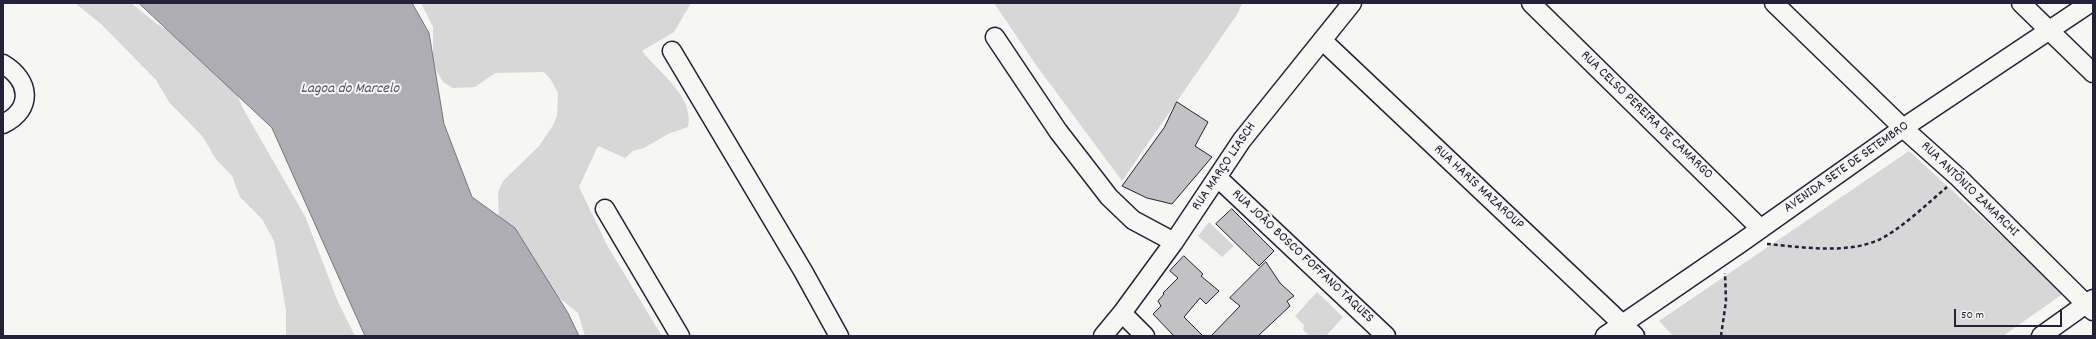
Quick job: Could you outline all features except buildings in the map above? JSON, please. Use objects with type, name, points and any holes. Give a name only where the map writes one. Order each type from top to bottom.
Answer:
[{"type":"street","name":"RUA MARÇO LIASCH","points":[[1103,336],[1122,313],[1174,242],[1242,140],[1352,3]]},
{"type":"street","name":"RUA CELSO PEREIRA DE CAMARGO","points":[[1531,3],[1761,229]]},
{"type":"street","name":"RUA ANTÔNIO ZAMARCHI","points":[[1774,3],[1903,128],[1959,178],[2091,305]]},
{"type":"street","points":[[2022,3],[2093,73]]},
{"type":"street","name":"AVENIDA SETE DE SETEMBRO","points":[[1606,336],[1629,330],[1742,242],[1903,128],[2090,3]]},
{"type":"street","points":[[995,37],[1058,132],[1109,197],[1133,220],[1174,242]]},
{"type":"street","name":"RUA HARIS MAZAROUP","points":[[1322,40],[1629,330]]},
{"type":"street","points":[[672,51],[803,271],[839,336]]},
{"type":"street","points":[[3,64],[13,70],[22,80],[25,93],[19,112],[3,124]]},
{"type":"street","name":"RUA JOÃO BOSCO FOFFANO TAQUES","points":[[1218,178],[1386,336]]},
{"type":"street","points":[[605,209],[680,336]]},
{"type":"street","points":[[2041,336],[2091,305]]},
{"type":"street","points":[[1122,313],[1146,336]]},
{"type":"path","points":[[1742,242],[1834,247],[1856,246],[1877,241],[1895,229],[1959,178]]},
{"type":"path","points":[[1721,336],[1726,301],[1723,256]]},
{"type":"shaded area","points":[[75,3],[131,3],[157,24],[179,37],[234,86],[242,107],[305,216],[338,302],[355,336],[286,336],[286,310],[274,241],[262,219],[240,197],[232,176],[215,158],[203,137],[169,102],[156,80],[101,24]]},
{"type":"shaded area","points":[[421,3],[691,3],[674,32],[642,51],[674,86],[681,96],[689,116],[688,127],[668,134],[644,148],[633,151],[625,158],[598,146],[579,187],[608,247],[662,336],[585,336],[578,313],[558,297],[499,225],[498,192],[503,181],[539,146],[552,127],[557,116],[558,93],[551,80],[544,72],[495,73],[475,87],[453,88],[443,82],[437,72],[433,60],[433,27]]},
{"type":"shaded area","points":[[994,3],[1242,3],[1238,13],[1122,181],[1036,65]]},
{"type":"shaded area","points":[[1909,151],[2064,293],[2003,336],[1673,336],[1659,321]]},
{"type":"shaded area","points":[[1209,222],[1234,246],[1222,257],[1198,236]]},
{"type":"shaded area","points":[[1317,292],[1343,317],[1326,336],[1310,336],[1303,330],[1304,325],[1295,316]]},
{"type":"water","name":"Lagoa do Marcelo","points":[[139,3],[412,3],[429,33],[444,124],[472,197],[515,228],[568,313],[579,336],[365,336],[272,128]]}]
